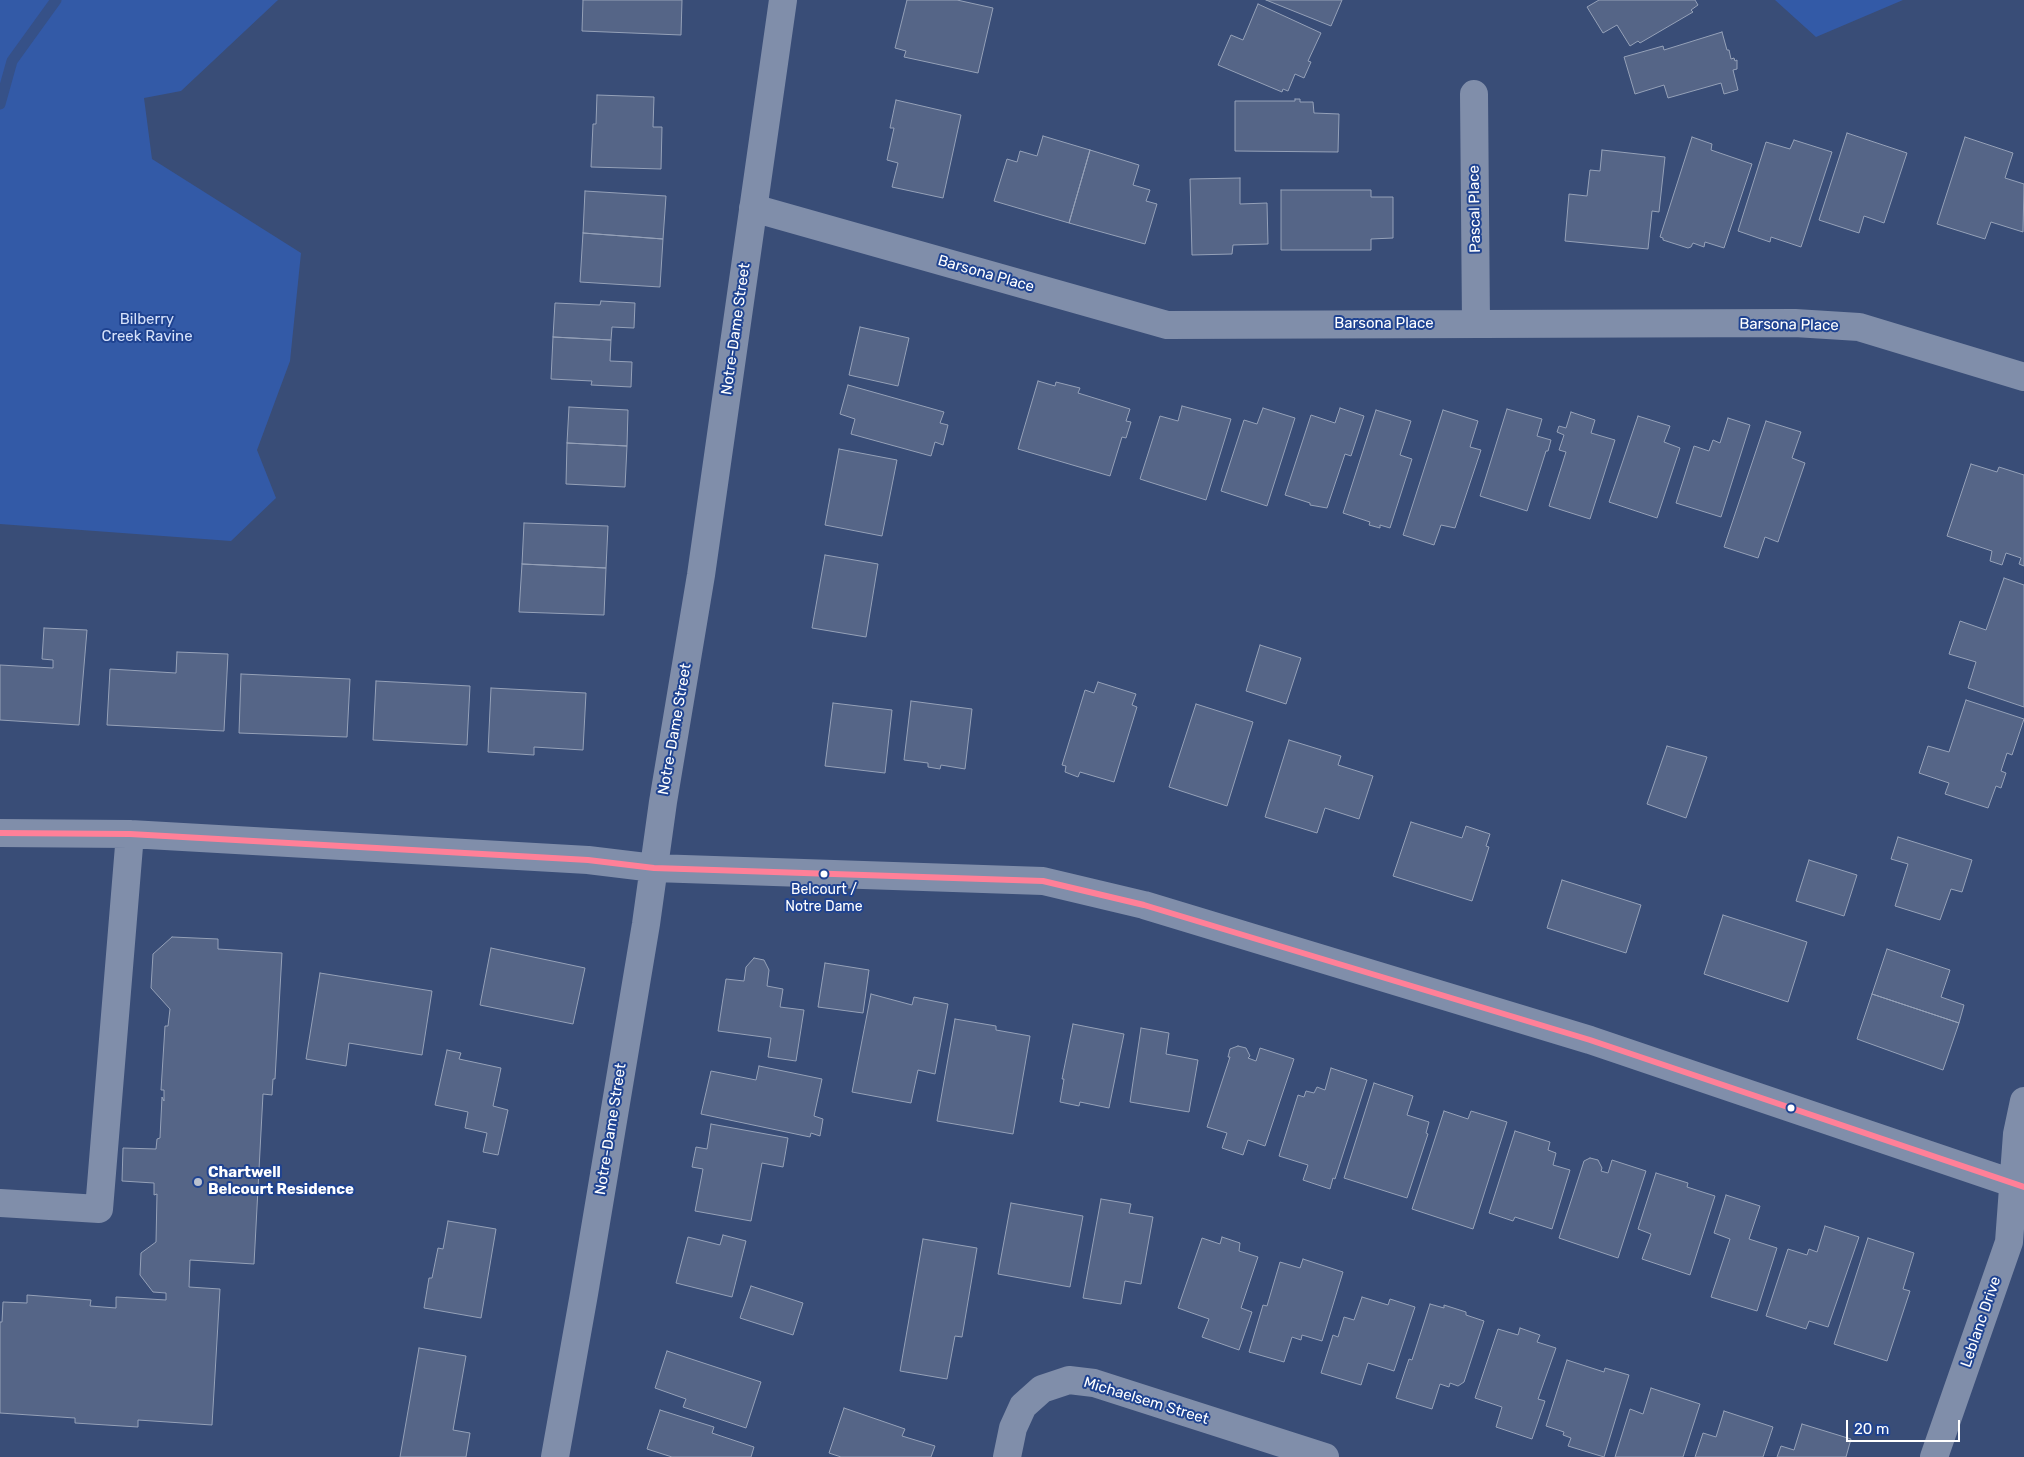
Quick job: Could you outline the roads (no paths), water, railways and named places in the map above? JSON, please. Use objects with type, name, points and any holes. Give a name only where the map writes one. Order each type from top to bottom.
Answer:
[{"type":"street","name":"Notre-Dame Street","points":[[555,1457],[584,1294],[701,575],[783,0]]},
{"type":"street","name":"Pascal Place","points":[[1474,94],[1476,324]]},
{"type":"street","name":"Barsona Place","points":[[753,208],[1167,325],[1795,323],[1859,327],[2024,377]]},
{"type":"street","points":[[0,833],[130,834],[588,860],[654,868],[1043,880],[1144,905],[1590,1040],[2019,1185],[2017,1134],[2024,1101]]},
{"type":"street","points":[[0,1203],[99,1209],[130,834]]},
{"type":"street","name":"Leblanc Drive","points":[[1934,1457],[2009,1242],[2019,1185]]},
{"type":"street","name":"Michaelsem Street","points":[[1007,1457],[1013,1428],[1023,1406],[1042,1389],[1069,1380],[1094,1383],[1324,1457]]},
{"type":"waterway","points":[[0,104],[12,61],[56,0]]},
{"type":"place","name":"Belcourt / Notre Dame","points":[[824,874]]},
{"type":"place","name":"Chartwell Belcourt Residence","points":[[198,1182]]},
{"type":"park label","name":"Bilberry Creek Ravine","points":[[147,328]]}]
